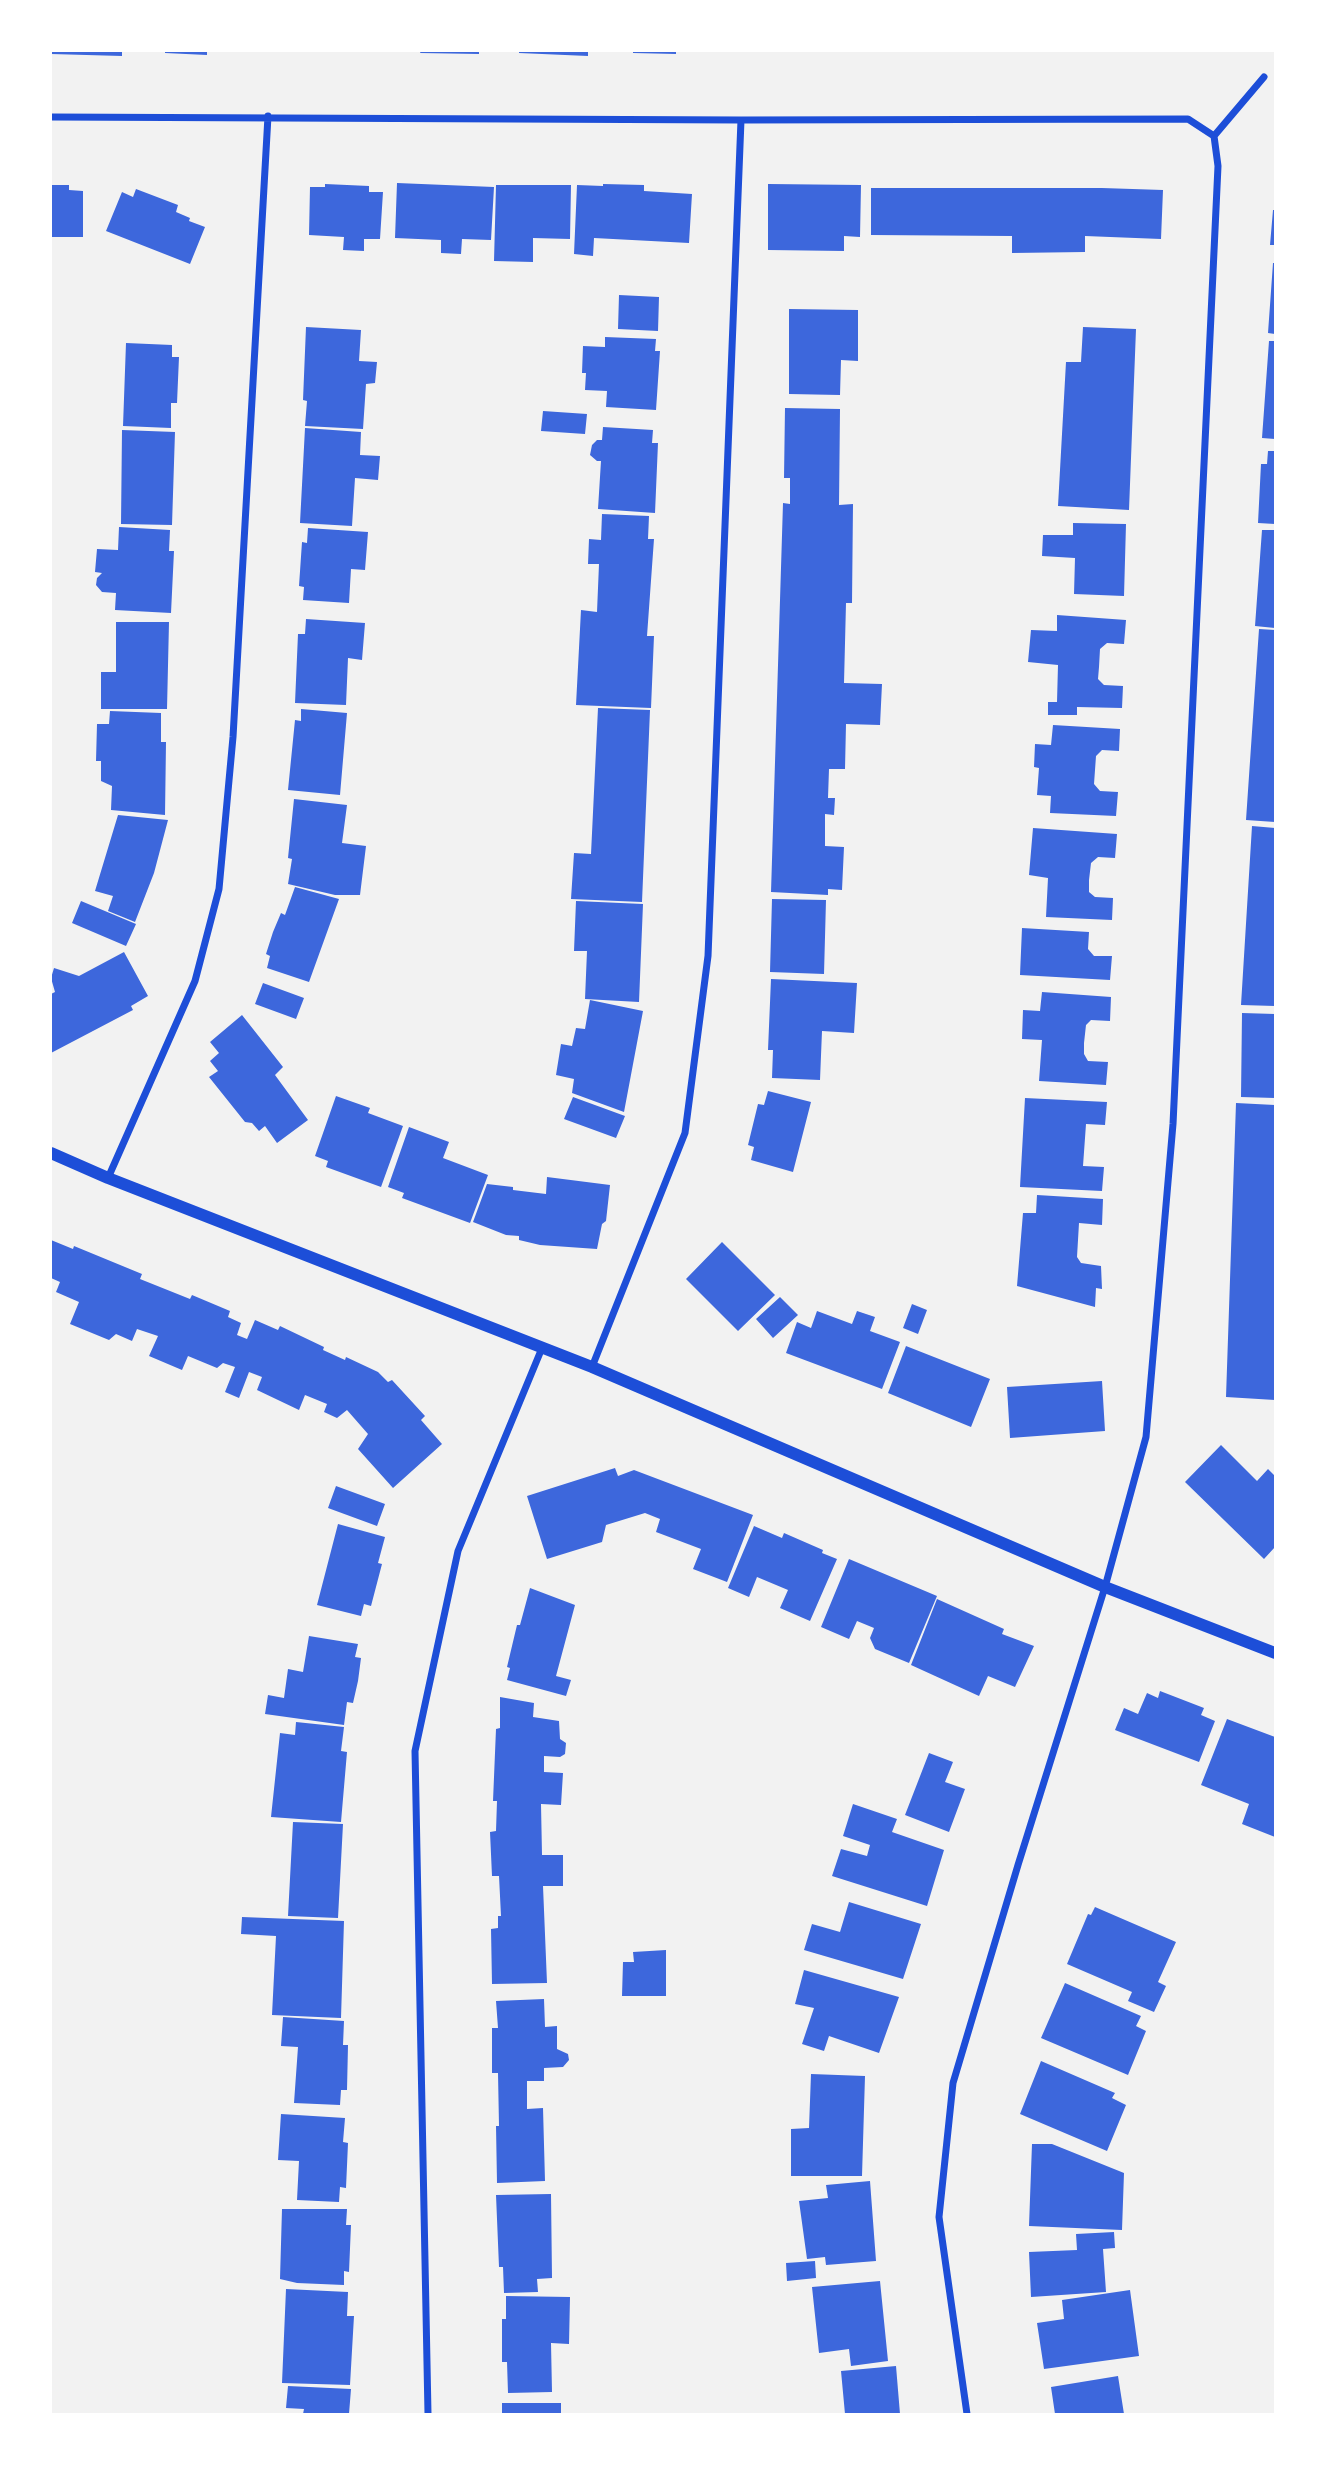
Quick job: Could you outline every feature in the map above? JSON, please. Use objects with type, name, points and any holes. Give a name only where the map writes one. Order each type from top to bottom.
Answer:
[{"type":"street","points":[[967,2414],[939,2217],[953,2083],[1105,1587],[1146,1437],[1173,1124],[1218,166],[1214,136],[1264,77]]},
{"type":"street","points":[[108,1178],[195,981],[219,889],[233,737],[268,116]]},
{"type":"street","points":[[51,117],[1188,119],[1214,136]]},
{"type":"street","points":[[592,1367],[685,1133],[708,956],[741,120]]},
{"type":"street","points":[[51,1153],[108,1178],[592,1367],[1105,1587],[1275,1653]]},
{"type":"street","points":[[428,2414],[415,1751],[458,1552],[542,1348]]},
{"type":"building","points":[[51,51],[122,51],[122,56],[51,54]]},
{"type":"building","points":[[207,51],[207,55],[165,53]]},
{"type":"building","points":[[479,51],[479,54],[420,53]]},
{"type":"building","points":[[588,51],[588,56],[519,53]]},
{"type":"building","points":[[676,51],[676,54],[633,53]]},
{"type":"building","points":[[397,183],[494,187],[491,240],[462,239],[461,254],[441,253],[441,240],[395,238]]},
{"type":"building","points":[[325,184],[369,186],[369,192],[383,192],[380,239],[364,239],[364,251],[343,250],[344,237],[309,235],[310,187],[325,187]]},
{"type":"building","points":[[768,184],[861,185],[860,237],[844,236],[844,251],[768,250]]},
{"type":"building","points":[[51,185],[69,185],[69,190],[83,191],[83,237],[51,237]]},
{"type":"building","points":[[496,185],[571,185],[570,239],[533,238],[533,262],[494,261]]},
{"type":"building","points":[[577,185],[644,185],[644,191],[692,194],[689,243],[594,238],[593,256],[574,254]]},
{"type":"building","points":[[871,188],[1163,190],[1161,239],[1085,236],[1085,252],[1012,253],[1012,236],[871,235]]},
{"type":"building","points":[[136,189],[178,205],[176,212],[205,227],[190,264],[106,231],[122,192],[133,197]]},
{"type":"building","points":[[1273,210],[1275,245],[1270,245]]},
{"type":"building","points":[[1275,263],[1275,334],[1268,333]]},
{"type":"building","points":[[619,295],[659,297],[658,331],[618,329]]},
{"type":"building","points":[[789,309],[858,310],[858,361],[841,360],[840,395],[789,394]]},
{"type":"building","points":[[306,327],[361,330],[359,361],[377,362],[375,383],[366,384],[363,429],[305,426],[307,401],[303,400]]},
{"type":"building","points":[[1083,327],[1136,329],[1129,510],[1058,506],[1066,362],[1081,362]]},
{"type":"building","points":[[605,337],[656,339],[655,351],[660,351],[656,410],[606,407],[607,391],[585,390],[586,373],[582,373],[583,346],[605,347]]},
{"type":"building","points":[[1269,341],[1275,341],[1275,439],[1262,438]]},
{"type":"building","points":[[126,343],[172,345],[172,357],[179,357],[177,403],[171,403],[171,428],[123,426]]},
{"type":"building","points":[[785,408],[840,409],[839,505],[853,504],[852,603],[846,603],[844,683],[882,684],[880,725],[846,724],[845,769],[829,769],[828,798],[835,798],[834,815],[825,814],[825,846],[844,847],[842,890],[828,889],[828,895],[771,892],[783,503],[790,504],[790,478],[784,478]]},
{"type":"building","points":[[543,411],[587,414],[585,434],[541,431]]},
{"type":"building","points":[[603,427],[653,430],[652,443],[658,443],[655,513],[598,509],[601,461],[590,455],[592,445],[597,440],[602,440]]},
{"type":"building","points":[[305,428],[361,432],[360,455],[380,456],[378,480],[355,478],[352,526],[300,523]]},
{"type":"building","points":[[122,430],[175,432],[172,525],[121,524]]},
{"type":"building","points":[[1268,451],[1275,451],[1275,524],[1258,523],[1261,464],[1267,464]]},
{"type":"building","points":[[602,514],[649,516],[648,539],[654,539],[647,636],[654,636],[651,708],[576,705],[581,610],[597,612],[599,564],[588,564],[589,539],[601,540]]},
{"type":"building","points":[[1073,523],[1126,524],[1124,596],[1074,594],[1075,558],[1042,556],[1043,535],[1073,535]]},
{"type":"building","points":[[119,527],[170,530],[169,551],[174,551],[171,613],[115,610],[116,593],[102,592],[96,585],[97,578],[102,573],[95,572],[97,549],[118,550]]},
{"type":"building","points":[[308,528],[368,532],[365,570],[351,569],[349,603],[303,600],[304,587],[299,586],[302,542],[307,543]]},
{"type":"building","points":[[1262,530],[1275,530],[1275,628],[1255,626]]},
{"type":"building","points":[[1057,615],[1126,620],[1124,644],[1107,643],[1100,649],[1098,679],[1104,685],[1123,686],[1122,708],[1077,707],[1077,715],[1048,715],[1048,702],[1057,702],[1058,665],[1028,662],[1031,630],[1057,631]]},
{"type":"building","points":[[306,619],[365,623],[362,660],[348,658],[346,705],[295,703],[298,634],[305,634]]},
{"type":"building","points":[[116,622],[169,622],[167,709],[101,709],[101,672],[116,672]]},
{"type":"building","points":[[1259,629],[1275,630],[1275,822],[1246,820]]},
{"type":"building","points":[[598,708],[650,710],[642,902],[571,899],[574,853],[591,854]]},
{"type":"building","points":[[301,709],[347,713],[340,795],[288,790],[295,720],[301,721]]},
{"type":"building","points":[[110,711],[161,713],[161,742],[166,742],[165,815],[111,810],[112,786],[101,781],[101,761],[96,761],[97,724],[109,724]]},
{"type":"building","points":[[1053,725],[1120,729],[1119,751],[1102,750],[1096,756],[1094,784],[1100,791],[1118,792],[1116,816],[1050,813],[1051,796],[1037,795],[1039,768],[1034,767],[1035,744],[1051,745]]},
{"type":"building","points":[[294,799],[347,805],[342,843],[366,846],[360,895],[335,895],[288,884],[292,859],[288,858]]},
{"type":"building","points":[[118,815],[168,820],[154,873],[135,922],[108,911],[113,896],[95,891]]},
{"type":"building","points":[[1252,826],[1275,828],[1275,1006],[1241,1005]]},
{"type":"building","points":[[1033,828],[1117,834],[1115,858],[1098,857],[1091,863],[1089,880],[1089,892],[1095,897],[1113,898],[1112,920],[1046,917],[1048,878],[1029,875]]},
{"type":"building","points":[[295,887],[339,899],[309,982],[267,968],[270,956],[266,954],[273,932],[281,913],[285,915]]},
{"type":"building","points":[[772,899],[826,900],[824,974],[770,972]]},
{"type":"building","points":[[81,901],[136,924],[126,946],[72,923]]},
{"type":"building","points":[[576,901],[643,904],[639,1002],[585,999],[587,951],[574,951]]},
{"type":"building","points":[[1022,928],[1089,932],[1088,949],[1094,956],[1112,956],[1110,980],[1020,975]]},
{"type":"building","points":[[124,952],[148,996],[131,1006],[133,1010],[51,1053],[51,994],[55,992],[51,978],[54,968],[79,976]]},
{"type":"building","points":[[771,979],[857,983],[854,1033],[822,1031],[820,1080],[772,1078],[773,1050],[768,1050]]},
{"type":"building","points":[[263,983],[304,998],[296,1019],[255,1004]]},
{"type":"building","points":[[1042,992],[1111,997],[1110,1021],[1091,1020],[1086,1025],[1084,1043],[1084,1054],[1088,1061],[1108,1062],[1106,1085],[1039,1081],[1042,1040],[1022,1039],[1023,1010],[1040,1011]]},
{"type":"building","points":[[590,1000],[643,1011],[624,1112],[572,1093],[574,1079],[556,1075],[561,1044],[572,1046],[576,1028],[585,1029]]},
{"type":"building","points":[[1242,1013],[1275,1014],[1275,1098],[1241,1097]]},
{"type":"building","points":[[242,1015],[283,1067],[275,1075],[308,1120],[277,1143],[265,1126],[259,1131],[252,1123],[245,1122],[209,1077],[218,1071],[210,1061],[219,1053],[210,1042]]},
{"type":"building","points":[[768,1091],[811,1102],[793,1172],[751,1160],[754,1147],[748,1145],[758,1104],[764,1105]]},
{"type":"building","points":[[336,1096],[370,1108],[368,1113],[403,1126],[381,1187],[326,1167],[328,1161],[315,1156]]},
{"type":"building","points":[[573,1097],[625,1116],[616,1138],[564,1119]]},
{"type":"building","points":[[1025,1098],[1107,1102],[1105,1125],[1086,1124],[1083,1166],[1104,1167],[1102,1191],[1020,1187]]},
{"type":"building","points":[[1236,1103],[1275,1105],[1275,1400],[1226,1397]]},
{"type":"building","points":[[409,1127],[449,1142],[443,1158],[488,1175],[470,1223],[402,1198],[404,1193],[388,1187]]},
{"type":"building","points":[[547,1177],[610,1185],[606,1221],[602,1224],[597,1249],[540,1245],[473,1222],[487,1184],[546,1194]]},
{"type":"building","points":[[1037,1195],[1103,1199],[1102,1225],[1079,1223],[1077,1257],[1081,1263],[1101,1266],[1102,1289],[1096,1288],[1095,1307],[1017,1286],[1023,1213],[1036,1213]]},
{"type":"building","points":[[51,1240],[73,1249],[74,1246],[142,1274],[140,1279],[190,1299],[192,1295],[230,1311],[228,1317],[241,1323],[237,1335],[247,1339],[255,1320],[278,1330],[280,1326],[324,1347],[323,1350],[378,1372],[388,1382],[392,1380],[425,1416],[421,1420],[442,1444],[393,1488],[358,1449],[368,1434],[347,1410],[337,1418],[324,1412],[327,1404],[305,1395],[299,1410],[257,1390],[262,1377],[249,1372],[239,1398],[225,1392],[235,1367],[223,1363],[217,1368],[188,1356],[182,1370],[149,1356],[158,1336],[137,1329],[132,1341],[116,1334],[109,1340],[70,1324],[79,1302],[56,1292],[60,1282],[51,1278]]},
{"type":"building","points":[[722,1242],[775,1295],[738,1331],[686,1279]]},
{"type":"building","points":[[780,1297],[798,1315],[773,1338],[756,1319]]},
{"type":"building","points":[[912,1304],[927,1310],[918,1334],[903,1328]]},
{"type":"building","points":[[817,1311],[852,1324],[857,1311],[875,1317],[870,1331],[900,1342],[882,1389],[786,1353],[797,1322],[811,1328]]},
{"type":"building","points":[[906,1346],[990,1379],[971,1427],[888,1393]]},
{"type":"building","points":[[1102,1381],[1105,1431],[1010,1438],[1007,1387]]},
{"type":"building","points":[[1221,1445],[1257,1481],[1268,1469],[1275,1476],[1275,1547],[1264,1559],[1185,1482]]},
{"type":"building","points":[[615,1468],[618,1476],[634,1470],[753,1515],[727,1582],[693,1569],[701,1549],[656,1532],[660,1519],[645,1513],[606,1525],[602,1542],[547,1559],[527,1496]]},
{"type":"building","points":[[336,1486],[385,1504],[377,1526],[328,1508]]},
{"type":"building","points":[[338,1524],[385,1537],[378,1563],[382,1564],[371,1606],[364,1604],[361,1616],[317,1605]]},
{"type":"building","points":[[754,1526],[782,1538],[784,1533],[837,1559],[810,1621],[780,1608],[788,1590],[757,1577],[749,1597],[728,1588]]},
{"type":"building","points":[[849,1559],[937,1596],[909,1663],[875,1649],[870,1638],[874,1628],[857,1621],[849,1639],[821,1627]]},
{"type":"building","points":[[530,1588],[575,1605],[556,1676],[571,1680],[566,1696],[507,1680],[510,1668],[507,1667],[517,1625],[520,1625]]},
{"type":"building","points":[[937,1599],[1004,1629],[1002,1634],[1034,1646],[1015,1687],[988,1676],[979,1696],[911,1665]]},
{"type":"building","points":[[309,1636],[358,1644],[355,1657],[361,1658],[358,1681],[353,1703],[347,1702],[344,1725],[265,1714],[268,1695],[284,1698],[288,1669],[303,1672]]},
{"type":"building","points":[[1160,1691],[1204,1708],[1201,1715],[1215,1721],[1199,1762],[1115,1730],[1124,1708],[1138,1714],[1147,1693],[1158,1698]]},
{"type":"building","points":[[500,1697],[534,1703],[533,1717],[559,1721],[560,1739],[566,1743],[565,1754],[560,1757],[544,1756],[544,1772],[563,1773],[561,1805],[541,1804],[542,1855],[563,1855],[563,1886],[543,1886],[547,1983],[492,1984],[491,1929],[498,1928],[498,1916],[501,1916],[499,1876],[492,1876],[490,1832],[496,1831],[497,1801],[493,1801]]},
{"type":"building","points":[[1227,1719],[1275,1737],[1275,1837],[1242,1824],[1249,1804],[1201,1785]]},
{"type":"building","points":[[296,1722],[344,1727],[341,1751],[347,1752],[341,1822],[271,1817],[280,1733],[295,1735]]},
{"type":"building","points":[[929,1753],[953,1762],[945,1782],[965,1789],[949,1832],[905,1815]]},
{"type":"building","points":[[853,1804],[897,1819],[892,1832],[944,1850],[927,1906],[832,1876],[841,1849],[867,1856],[870,1845],[843,1836]]},
{"type":"building","points":[[293,1822],[343,1824],[338,1918],[288,1916]]},
{"type":"building","points":[[849,1902],[921,1924],[903,1979],[804,1950],[812,1924],[840,1932]]},
{"type":"building","points":[[1095,1907],[1176,1942],[1158,1982],[1166,1986],[1154,2012],[1128,2001],[1132,1992],[1067,1964],[1088,1914],[1091,1915]]},
{"type":"building","points":[[242,1917],[344,1921],[341,2018],[272,2015],[276,1936],[241,1934]]},
{"type":"building","points":[[666,1950],[666,1996],[622,1996],[623,1962],[634,1962],[633,1952]]},
{"type":"building","points":[[804,1970],[899,1997],[879,2053],[829,2036],[824,2051],[802,2044],[814,2008],[795,2004]]},
{"type":"building","points":[[1065,1983],[1141,2016],[1136,2026],[1146,2031],[1128,2075],[1041,2038]]},
{"type":"building","points":[[544,1999],[545,2027],[557,2026],[557,2049],[568,2054],[569,2060],[563,2067],[544,2068],[544,2081],[527,2081],[527,2109],[543,2108],[545,2181],[497,2183],[498,2073],[492,2073],[492,2028],[498,2028],[496,2001]]},
{"type":"building","points":[[283,2017],[344,2021],[343,2045],[348,2045],[347,2090],[341,2090],[340,2105],[294,2103],[298,2047],[281,2046]]},
{"type":"building","points":[[1041,2061],[1115,2093],[1112,2098],[1126,2105],[1107,2151],[1020,2114]]},
{"type":"building","points":[[811,2074],[865,2076],[862,2176],[791,2176],[791,2129],[809,2128]]},
{"type":"building","points":[[281,2114],[345,2118],[343,2142],[348,2143],[346,2188],[340,2187],[339,2202],[297,2200],[299,2161],[278,2160]]},
{"type":"building","points":[[1032,2144],[1052,2144],[1124,2173],[1122,2230],[1029,2226]]},
{"type":"building","points":[[870,2181],[876,2261],[826,2265],[825,2257],[807,2259],[799,2201],[828,2198],[826,2185]]},
{"type":"building","points":[[551,2194],[552,2278],[537,2279],[538,2292],[504,2293],[503,2267],[499,2267],[496,2195]]},
{"type":"building","points":[[282,2209],[347,2209],[346,2225],[351,2225],[349,2272],[344,2271],[344,2285],[297,2283],[280,2279]]},
{"type":"building","points":[[1114,2232],[1115,2248],[1103,2249],[1106,2292],[1031,2297],[1029,2252],[1077,2250],[1076,2234]]},
{"type":"building","points":[[815,2261],[816,2278],[787,2281],[786,2263]]},
{"type":"building","points":[[880,2281],[888,2361],[851,2366],[849,2349],[819,2353],[812,2287]]},
{"type":"building","points":[[286,2289],[348,2292],[347,2316],[354,2316],[350,2385],[282,2383]]},
{"type":"building","points":[[1130,2290],[1139,2356],[1044,2369],[1037,2323],[1064,2319],[1062,2300]]},
{"type":"building","points":[[506,2296],[570,2297],[569,2344],[551,2343],[552,2392],[508,2393],[507,2362],[502,2362],[502,2319],[506,2319]]},
{"type":"building","points":[[896,2366],[900,2414],[845,2414],[841,2371]]},
{"type":"building","points":[[1118,2376],[1124,2414],[1055,2414],[1051,2387]]},
{"type":"building","points":[[288,2386],[351,2389],[349,2414],[303,2414],[304,2409],[286,2408]]},
{"type":"building","points":[[502,2403],[561,2403],[561,2414],[502,2414]]}]
